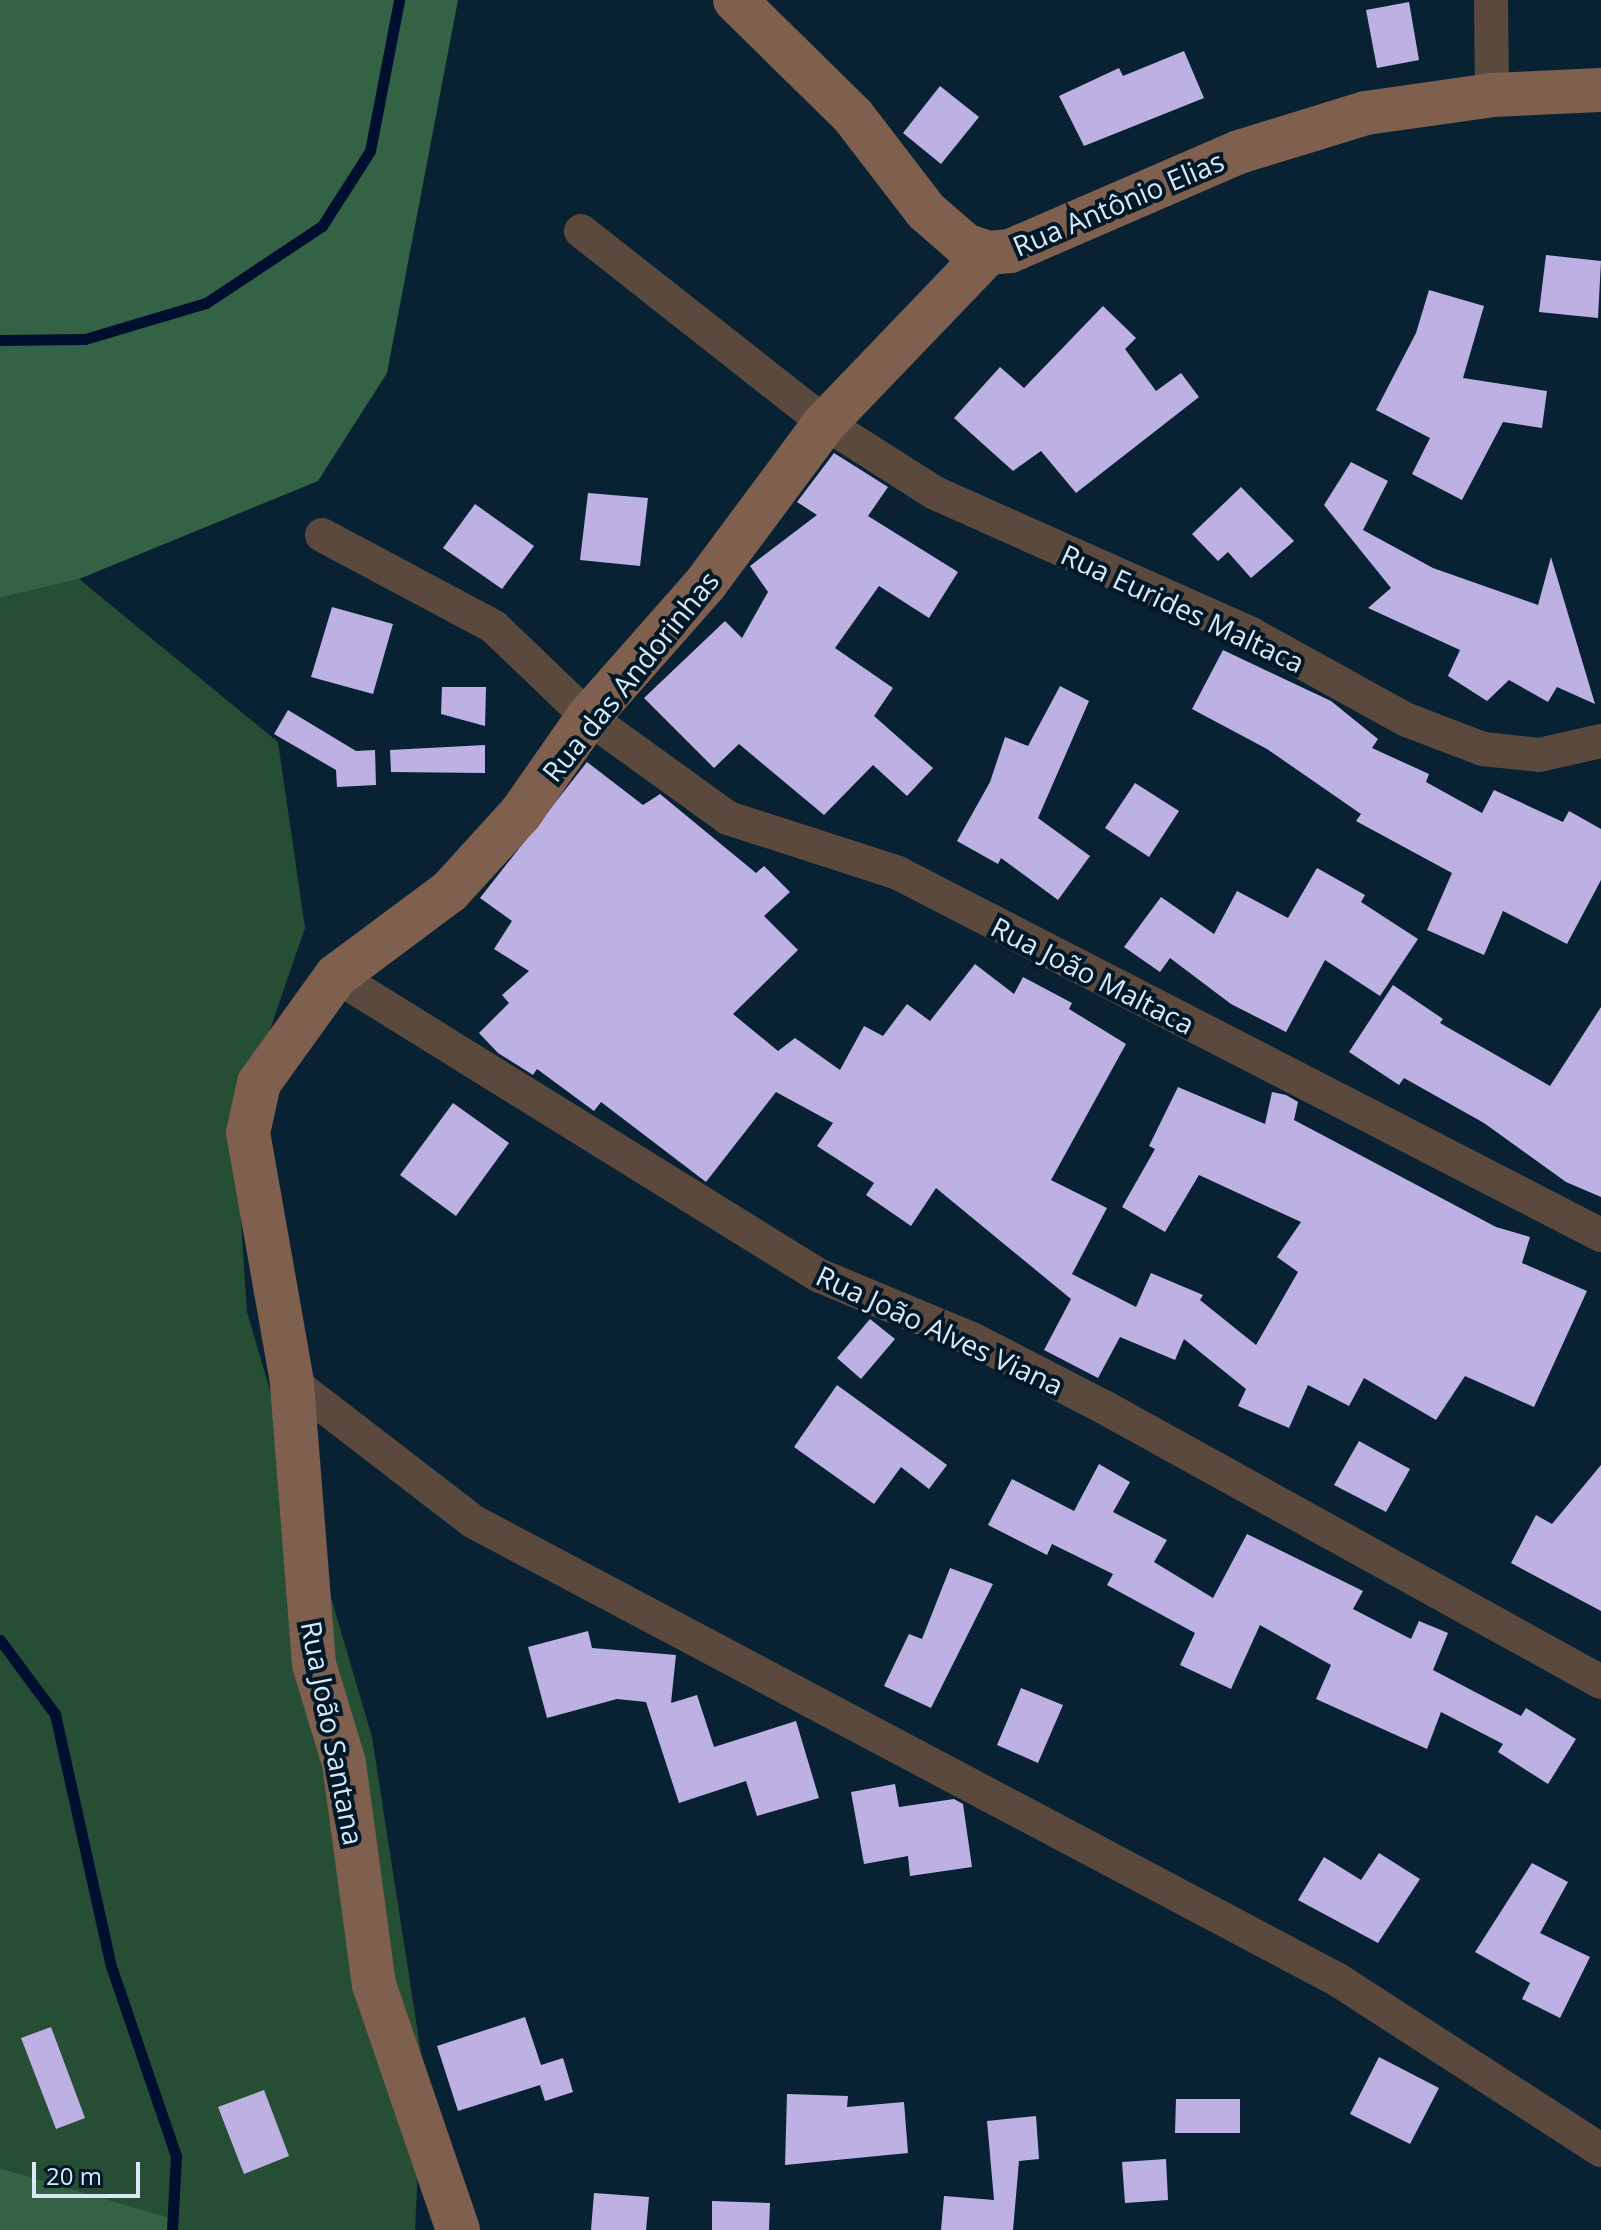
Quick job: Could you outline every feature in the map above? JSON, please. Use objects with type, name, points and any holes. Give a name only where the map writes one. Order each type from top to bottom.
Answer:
[{"type":"street","name":"Rua Antônio Elias","points":[[735,0],[853,116],[926,211],[965,245],[988,253],[1010,251],[1239,152],[1366,113],[1492,95],[1601,90]]},
{"type":"street","points":[[1491,0],[1492,95]]},
{"type":"street","name":"Rua Eurides Maltaca","points":[[581,231],[825,423],[935,493],[1251,634],[1407,720],[1483,749],[1539,755],[1601,741]]},
{"type":"street","name":"Rua das Andorinhas","points":[[259,1083],[336,976],[450,891],[521,813],[588,717],[706,583],[825,423],[988,253]]},
{"type":"street","name":"Rua João Maltaca","points":[[322,535],[494,627],[588,717],[728,818],[898,873],[1601,1235]]},
{"type":"street","name":"Rua João Alves Viana","points":[[336,976],[818,1275],[974,1340],[1059,1384],[1601,1682]]},
{"type":"street","name":"Rua João Santana","points":[[259,1083],[248,1133],[292,1382],[314,1664],[344,1763],[374,1985],[458,2230]]},
{"type":"street","points":[[292,1382],[474,1522],[1338,1980],[1601,2150]]},
{"type":"green space","points":[[0,0],[458,0],[387,373],[318,481],[79,579],[0,598]]},
{"type":"green space","points":[[79,579],[278,742],[305,928],[235,1131],[247,1312],[372,1737],[423,2066],[415,2230],[168,2230],[169,2218],[0,2168],[0,598]]},
{"type":"green space","points":[[0,2168],[170,2218],[168,2230],[0,2230]]},
{"type":"building","points":[[1409,2],[1419,60],[1377,68],[1366,10]]},
{"type":"building","points":[[1184,51],[1204,98],[1084,146],[1059,96],[1119,68],[1123,76]]},
{"type":"building","points":[[940,86],[979,117],[941,164],[903,133]]},
{"type":"building","points":[[1546,255],[1601,261],[1598,318],[1539,312]]},
{"type":"building","points":[[1429,290],[1484,306],[1463,378],[1547,391],[1542,428],[1503,422],[1462,500],[1412,474],[1430,438],[1376,410],[1416,333]]},
{"type":"building","points":[[1103,306],[1136,338],[1125,349],[1156,391],[1181,373],[1199,397],[1076,493],[1041,451],[1013,471],[954,418],[1000,367],[1024,388]]},
{"type":"building","points":[[834,453],[888,487],[868,516],[958,572],[929,618],[879,586],[835,648],[893,688],[874,716],[933,768],[907,796],[873,765],[824,815],[739,744],[714,768],[644,698],[725,621],[742,638],[768,592],[750,566],[817,515],[797,502]]},
{"type":"building","points":[[1351,462],[1388,481],[1363,530],[1433,568],[1538,605],[1551,557],[1595,704],[1557,687],[1548,702],[1509,680],[1487,701],[1448,676],[1460,650],[1368,608],[1391,588],[1324,505]]},
{"type":"building","points":[[1241,487],[1294,541],[1251,578],[1228,552],[1218,561],[1192,534]]},
{"type":"building","points":[[588,493],[648,498],[640,566],[580,560]]},
{"type":"building","points":[[475,504],[534,546],[502,589],[443,548]]},
{"type":"building","points":[[332,607],[393,624],[373,694],[311,677]]},
{"type":"building","points":[[1223,650],[1331,701],[1378,739],[1372,748],[1429,774],[1426,782],[1482,813],[1494,790],[1563,822],[1569,811],[1601,829],[1601,880],[1567,944],[1503,911],[1484,955],[1427,930],[1452,873],[1356,821],[1361,814],[1267,749],[1192,709]]},
{"type":"building","points":[[1060,686],[1089,701],[1038,818],[1090,856],[1058,900],[1001,858],[998,864],[957,841],[990,782],[1005,737],[1028,746]]},
{"type":"building","points":[[442,687],[486,687],[485,726],[441,714]]},
{"type":"building","points":[[288,710],[356,751],[375,750],[376,785],[337,787],[336,770],[274,734]]},
{"type":"building","points":[[485,745],[485,773],[391,772],[390,750]]},
{"type":"building","points":[[587,762],[643,805],[660,794],[756,873],[764,866],[790,892],[764,916],[798,950],[733,1014],[778,1051],[795,1038],[840,1070],[864,1026],[883,1036],[907,1004],[930,1021],[975,964],[1014,994],[1023,977],[1072,1003],[1069,1009],[1126,1044],[1051,1180],[1107,1208],[1072,1274],[1136,1307],[1151,1273],[1203,1295],[1200,1300],[1256,1345],[1298,1272],[1277,1257],[1301,1222],[1199,1175],[1165,1232],[1122,1207],[1155,1149],[1149,1146],[1178,1087],[1265,1124],[1272,1092],[1286,1095],[1298,1102],[1294,1120],[1496,1227],[1530,1237],[1522,1263],[1587,1291],[1534,1407],[1465,1376],[1436,1420],[1364,1378],[1349,1406],[1308,1385],[1289,1428],[1238,1406],[1246,1389],[1184,1339],[1175,1360],[1120,1337],[1098,1378],[1044,1350],[1071,1299],[936,1188],[911,1226],[866,1195],[874,1183],[817,1146],[833,1123],[776,1092],[706,1182],[601,1102],[594,1111],[537,1069],[533,1075],[498,1053],[479,1033],[509,1003],[502,995],[529,971],[494,949],[512,921],[480,898]]},
{"type":"building","points":[[1135,783],[1179,811],[1149,857],[1105,828]]},
{"type":"building","points":[[1317,868],[1365,895],[1361,902],[1418,939],[1380,996],[1325,960],[1286,1032],[1231,1004],[1170,958],[1160,972],[1124,947],[1161,897],[1214,934],[1237,891],[1288,918]]},
{"type":"building","points":[[1393,985],[1443,1019],[1440,1023],[1550,1086],[1601,1007],[1601,1197],[1566,1182],[1484,1123],[1404,1078],[1399,1085],[1349,1052]]},
{"type":"building","points":[[453,1103],[509,1143],[456,1216],[400,1175]]},
{"type":"building","points":[[870,1319],[895,1339],[861,1379],[837,1358]]},
{"type":"building","points":[[837,1385],[947,1465],[929,1489],[901,1467],[874,1504],[794,1447]]},
{"type":"building","points":[[1359,1441],[1410,1469],[1386,1512],[1334,1485]]},
{"type":"building","points":[[1099,1464],[1130,1482],[1113,1512],[1167,1540],[1154,1562],[1213,1598],[1247,1534],[1363,1591],[1353,1609],[1411,1639],[1419,1621],[1448,1633],[1433,1670],[1521,1716],[1526,1708],[1576,1739],[1548,1784],[1498,1752],[1503,1744],[1441,1712],[1427,1749],[1316,1699],[1331,1665],[1260,1625],[1231,1689],[1180,1665],[1195,1633],[1107,1585],[1113,1574],[1052,1544],[1047,1555],[988,1525],[1012,1479],[1074,1511]]},
{"type":"building","points":[[1601,1465],[1601,1611],[1511,1563],[1536,1515],[1552,1524]]},
{"type":"building","points":[[950,1568],[993,1584],[931,1708],[884,1686],[909,1634],[922,1639]]},
{"type":"building","points":[[588,1631],[592,1648],[676,1655],[671,1703],[697,1695],[714,1747],[796,1721],[819,1798],[757,1816],[746,1781],[679,1803],[646,1702],[617,1699],[547,1718],[528,1647]]},
{"type":"building","points":[[1021,1688],[1063,1705],[1038,1763],[997,1745]]},
{"type":"building","points":[[895,1784],[899,1807],[954,1799],[963,1804],[972,1867],[910,1876],[908,1856],[864,1864],[851,1792]]},
{"type":"building","points":[[1379,1853],[1420,1879],[1378,1943],[1298,1900],[1324,1857],[1361,1880]]},
{"type":"building","points":[[1532,1863],[1568,1882],[1540,1933],[1590,1957],[1560,2018],[1522,1999],[1530,1983],[1475,1952]]},
{"type":"building","points":[[525,2017],[541,2065],[563,2058],[573,2092],[545,2101],[540,2085],[458,2111],[437,2046]]},
{"type":"building","points":[[51,2027],[85,2118],[56,2129],[21,2038]]},
{"type":"building","points":[[1379,2057],[1439,2088],[1410,2144],[1350,2114]]},
{"type":"building","points":[[264,2090],[289,2156],[244,2174],[218,2107]]},
{"type":"building","points":[[787,2094],[848,2096],[847,2107],[904,2102],[908,2153],[785,2165]]},
{"type":"building","points":[[1176,2099],[1240,2099],[1240,2133],[1175,2133]]},
{"type":"building","points":[[1036,2116],[1039,2159],[1019,2161],[1013,2230],[941,2230],[944,2196],[994,2200],[987,2121]]},
{"type":"building","points":[[1166,2159],[1168,2200],[1125,2203],[1122,2162]]},
{"type":"building","points":[[594,2193],[649,2197],[646,2230],[591,2230]]},
{"type":"building","points":[[712,2201],[770,2203],[769,2230],[712,2230]]},
{"type":"waterway","points":[[0,340],[85,339],[206,303],[322,226],[370,151],[399,0]]},
{"type":"waterway","points":[[0,1640],[55,1714],[111,1966],[176,2156],[172,2230]]}]
